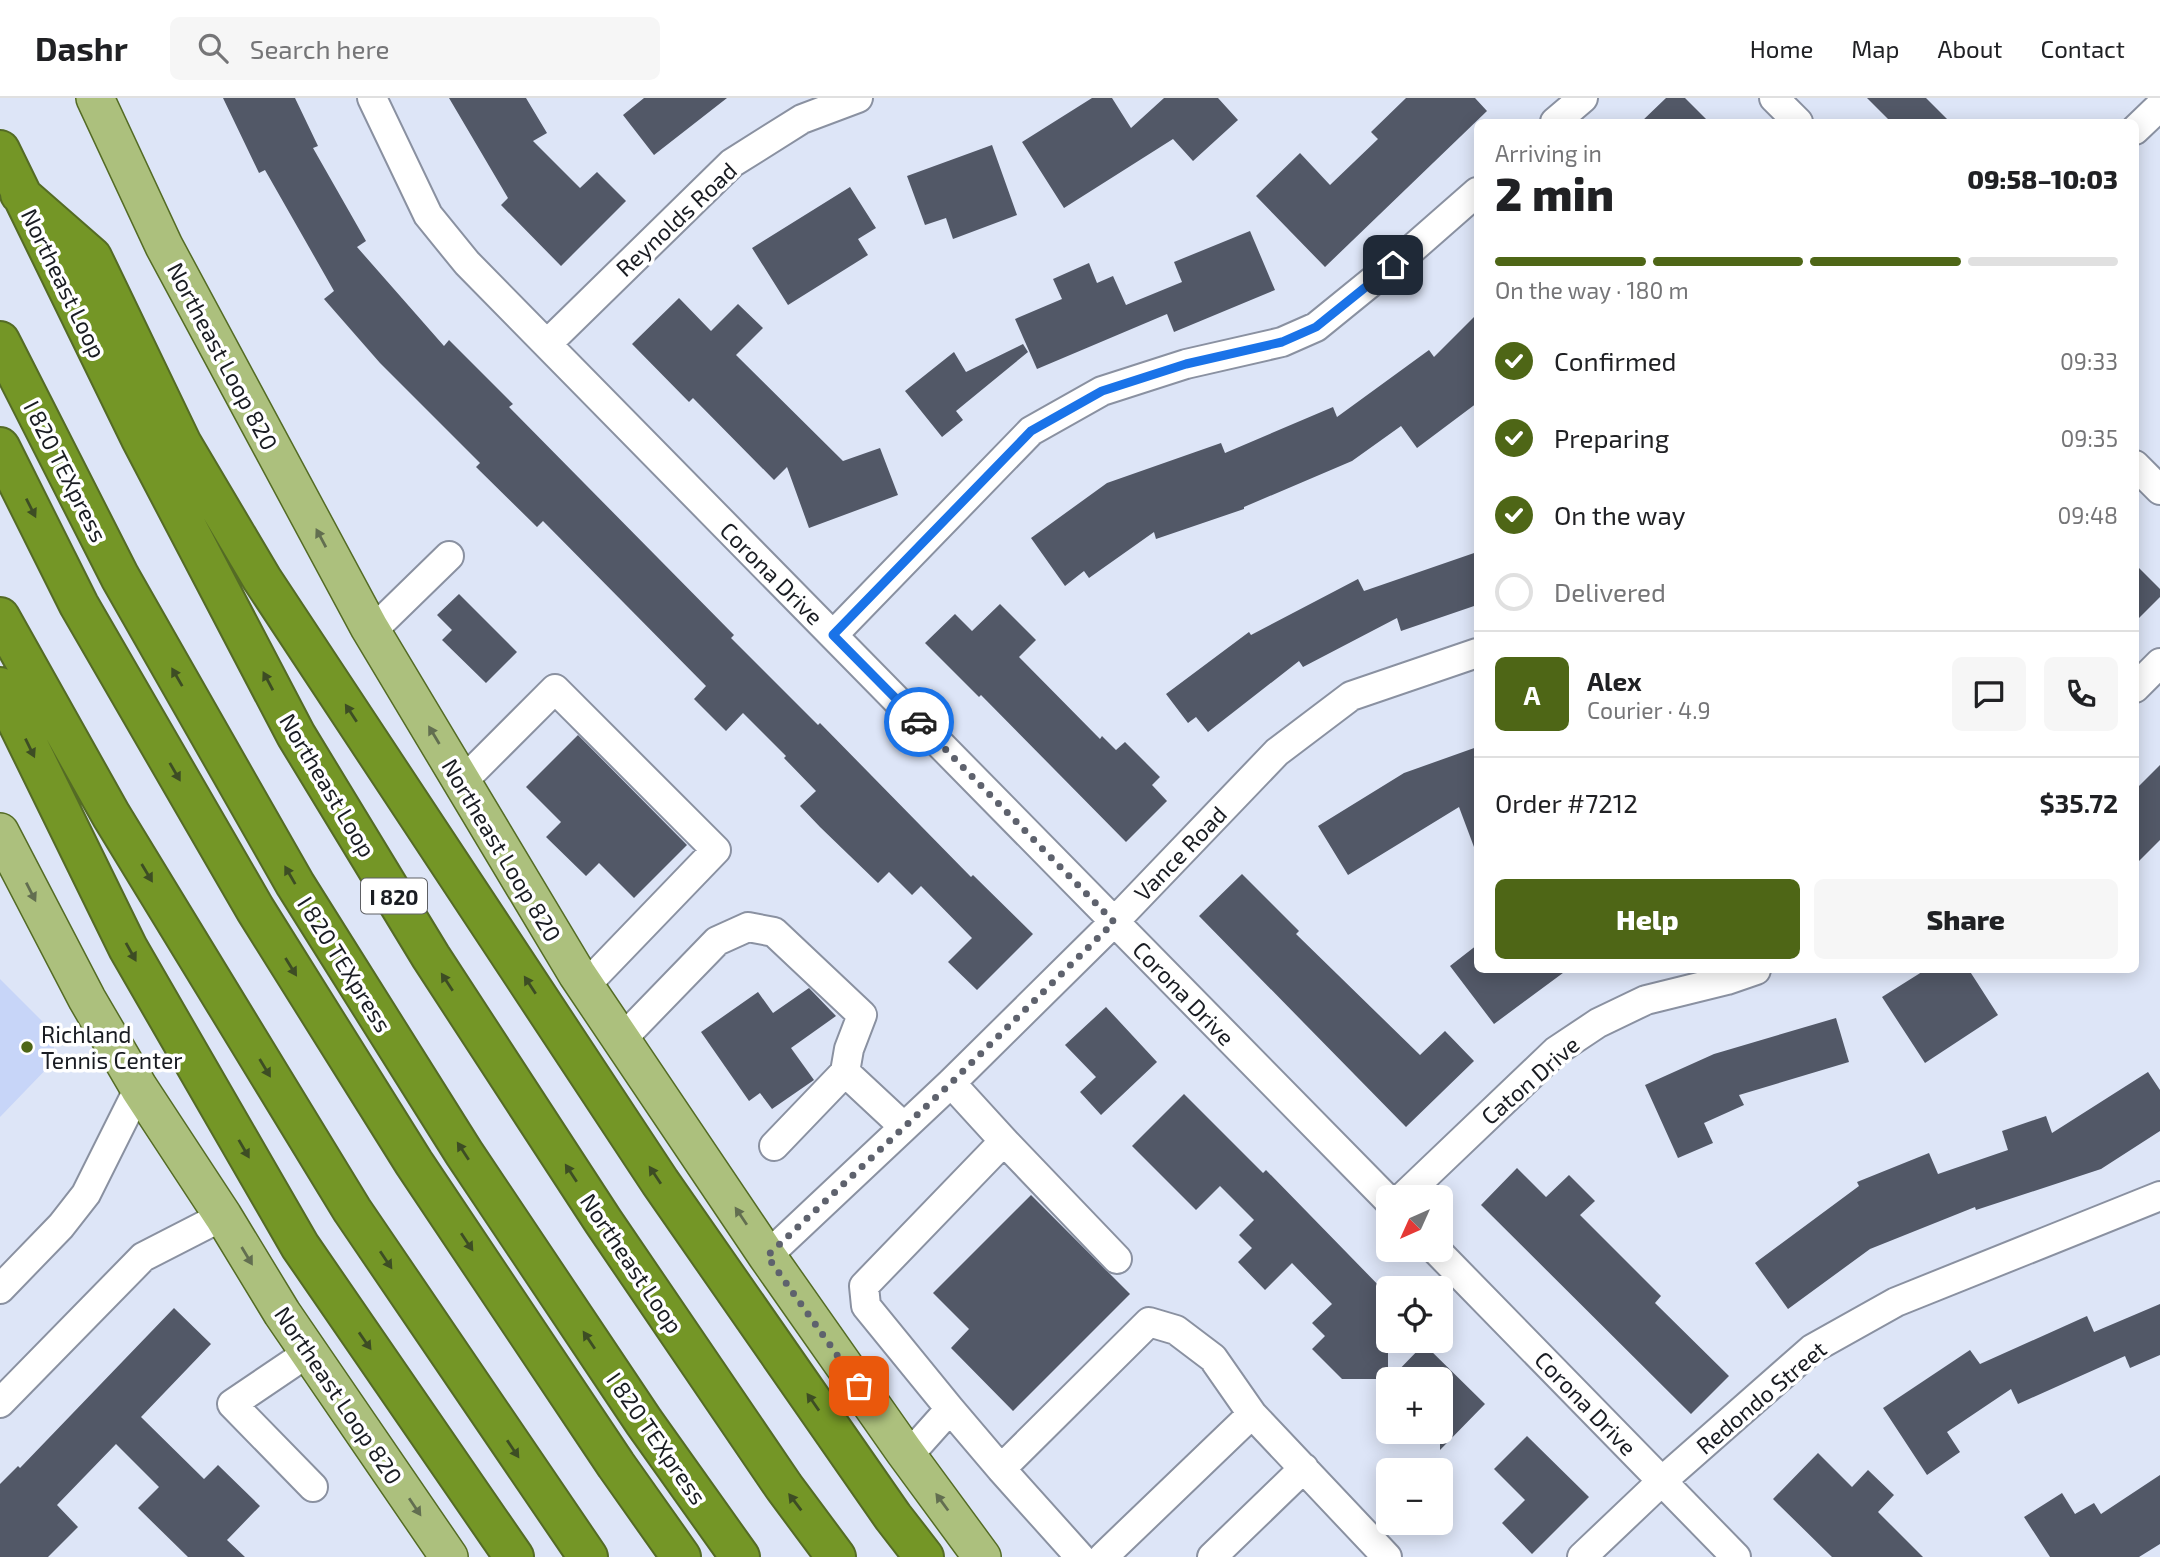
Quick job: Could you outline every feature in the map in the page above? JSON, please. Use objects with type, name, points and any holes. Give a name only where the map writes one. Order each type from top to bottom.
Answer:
[{"type":"highway","name":"Northeast Loop","points":[[0,150],[141,439],[296,735],[431,957],[603,1222],[784,1487],[836,1557]]},
{"type":"highway","points":[[20,194],[92,257],[182,444],[261,579],[660,1182],[893,1517],[924,1557]]},
{"type":"highway","name":"I 820 TEXpress","points":[[0,341],[120,577],[295,884],[464,1153],[645,1422],[740,1557]]},
{"type":"highway","name":"I 820 TEXpress","points":[[0,447],[79,605],[255,909],[414,1163],[616,1465],[681,1557]]},
{"type":"highway","points":[[0,617],[111,815],[352,1210],[588,1557]]},
{"type":"highway","points":[[0,687],[128,948],[300,1247],[514,1557]]},
{"type":"main road","name":"Northeast Loop 820","points":[[96,98],[164,246],[372,631],[585,986],[767,1256],[982,1557]]},
{"type":"main road","name":"Northeast Loop 820","points":[[0,832],[87,999],[139,1088],[309,1352],[449,1557]]},
{"type":"street","name":"Corona Drive","points":[[372,98],[428,215],[467,262],[1376,1188]]},
{"type":"street","name":"Reynolds Road","points":[[547,344],[732,163],[802,119],[858,98]]},
{"type":"street","points":[[1558,119],[1583,98]]},
{"type":"street","points":[[1774,98],[1795,119]]},
{"type":"street","points":[[2139,126],[2160,106]]},
{"type":"street","points":[[833,635],[1031,431],[1102,391],[1186,364],[1282,342],[1316,327],[1474,195]]},
{"type":"street","points":[[2139,468],[2160,490]]},
{"type":"street","points":[[372,631],[449,556]]},
{"type":"street","name":"Vance Road","points":[[767,1256],[951,1083],[1114,922],[1276,752],[1351,696],[1474,654]]},
{"type":"street","points":[[2139,684],[2160,663]]},
{"type":"street","points":[[462,782],[555,689],[716,849],[585,986]]},
{"type":"street","points":[[621,1040],[717,941],[748,927],[774,932],[862,1015],[849,1049],[845,1072],[775,1146]]},
{"type":"street","name":"Caton Drive","points":[[1416,1185],[1556,1051],[1598,1023],[1646,1000],[1747,973]]},
{"type":"street","points":[[845,1072],[904,1127]]},
{"type":"street","points":[[951,1083],[1118,1259]]},
{"type":"street","points":[[3,1282],[61,1226],[86,1194],[139,1088]]},
{"type":"street","points":[[1004,1141],[864,1286],[866,1306],[1001,1469],[1080,1557]]},
{"type":"street","name":"Redondo Street","points":[[1582,1557],[1662,1481],[1812,1349],[1896,1302],[2160,1196]]},
{"type":"street","points":[[0,1403],[143,1258],[223,1216]]},
{"type":"street","name":"Corona Drive","points":[[1448,1262],[1736,1557]]},
{"type":"street","points":[[1001,1469],[1149,1322],[1176,1330],[1213,1358],[1252,1414],[1387,1557]]},
{"type":"street","points":[[309,1352],[232,1404],[313,1487]]},
{"type":"street","points":[[908,1456],[950,1409]]},
{"type":"street","points":[[1103,1557],[1252,1414]]},
{"type":"street","points":[[1212,1557],[1304,1468]]},
{"type":"shaded area","name":"Richland Tennis Center","points":[[0,979],[54,1033],[54,1061],[0,1117]]},
{"type":"building","points":[[223,98],[295,98],[318,146],[313,148],[366,241],[357,247],[444,346],[449,340],[513,404],[509,407],[734,635],[731,638],[818,725],[820,723],[971,877],[973,875],[1033,934],[977,990],[948,962],[972,938],[921,886],[912,895],[889,872],[878,883],[820,827],[800,806],[816,791],[784,758],[786,756],[743,713],[726,731],[694,699],[706,686],[543,521],[537,527],[476,467],[480,463],[380,363],[324,299],[334,291],[265,170],[259,173]]},
{"type":"building","points":[[449,98],[526,98],[547,133],[533,141],[580,188],[597,172],[626,201],[561,266],[501,205],[508,198]]},
{"type":"building","points":[[644,98],[727,98],[654,155],[623,115]]},
{"type":"building","points":[[1092,98],[1112,98],[1131,128],[1164,98],[1218,98],[1238,120],[1193,161],[1173,139],[1064,208],[1022,142]]},
{"type":"building","points":[[1406,98],[1475,98],[1487,111],[1479,119],[1474,119],[1474,124],[1325,267],[1256,196],[1300,153],[1330,185],[1378,139],[1371,132]]},
{"type":"building","points":[[1666,98],[1685,98],[1706,119],[1644,119]]},
{"type":"building","points":[[1867,98],[1926,98],[1947,119],[1888,119]]},
{"type":"building","points":[[992,145],[1017,215],[953,239],[946,218],[925,225],[907,176]]},
{"type":"building","points":[[850,187],[876,228],[858,239],[868,255],[788,305],[752,248]]},
{"type":"building","points":[[1250,231],[1275,290],[1174,332],[1167,314],[1037,369],[1015,319],[1062,299],[1053,279],[1089,263],[1097,283],[1113,276],[1126,305],[1182,282],[1174,262]]},
{"type":"building","points":[[679,298],[711,331],[738,304],[763,328],[736,355],[843,461],[880,448],[898,495],[809,528],[787,467],[774,480],[693,398],[689,402],[632,344]]},
{"type":"building","points":[[1474,317],[1474,405],[1417,448],[1401,426],[1352,461],[1244,509],[1156,539],[1154,532],[1089,578],[1084,571],[1065,586],[1031,538],[1107,483],[1221,443],[1225,453],[1333,407],[1337,417],[1429,350],[1434,357]]},
{"type":"building","points":[[1023,344],[1028,352],[956,411],[963,420],[942,437],[905,391],[954,352],[966,372]]},
{"type":"building","points":[[1474,553],[1474,606],[1401,631],[1397,618],[1303,667],[1299,661],[1208,732],[1196,717],[1188,723],[1166,694],[1249,632],[1251,635],[1358,579],[1364,591]]},
{"type":"building","points":[[2139,568],[2160,589],[2160,597],[2139,618]]},
{"type":"building","points":[[459,594],[517,652],[486,683],[442,640],[452,630],[437,615]]},
{"type":"building","points":[[1000,604],[1036,640],[1019,657],[1100,739],[1102,736],[1116,750],[1125,742],[1160,777],[1152,785],[1167,801],[1126,842],[981,695],[979,697],[925,643],[955,614],[972,631]]},
{"type":"building","points":[[578,735],[687,845],[634,898],[599,863],[586,876],[546,837],[561,822],[526,787]]},
{"type":"building","points":[[1474,748],[1474,847],[1459,807],[1348,875],[1318,826],[1404,773]]},
{"type":"building","points":[[2160,765],[2160,840],[2139,861],[2139,786]]},
{"type":"building","points":[[1242,874],[1299,931],[1296,934],[1420,1055],[1445,1031],[1474,1061],[1406,1127],[1199,916]]},
{"type":"building","points":[[1474,947],[1474,973],[1563,973],[1494,1024],[1450,966]]},
{"type":"building","points":[[1920,973],[1971,973],[1998,1015],[1925,1063],[1882,997]]},
{"type":"building","points":[[809,988],[836,1016],[791,1048],[814,1080],[772,1109],[760,1093],[749,1101],[701,1032],[758,992],[773,1013]]},
{"type":"building","points":[[1106,1007],[1157,1062],[1101,1115],[1080,1092],[1096,1077],[1065,1045]]},
{"type":"building","points":[[1836,1018],[1849,1062],[1739,1095],[1744,1105],[1704,1123],[1713,1143],[1678,1158],[1645,1085],[1714,1054]]},
{"type":"building","points":[[2148,1072],[2160,1090],[2160,1131],[2101,1169],[1976,1210],[1975,1207],[1870,1249],[1788,1309],[1755,1263],[1859,1186],[1857,1182],[1929,1153],[1938,1174],[2008,1150],[2002,1131],[2046,1116],[2052,1133]]},
{"type":"building","points":[[1184,1094],[1263,1173],[1266,1170],[1376,1283],[1376,1353],[1388,1353],[1388,1367],[1376,1367],[1376,1379],[1342,1379],[1312,1349],[1325,1336],[1312,1323],[1332,1304],[1292,1263],[1265,1290],[1238,1262],[1252,1248],[1239,1235],[1254,1220],[1220,1186],[1196,1210],[1132,1146]]},
{"type":"building","points":[[1517,1168],[1546,1197],[1569,1175],[1595,1201],[1580,1215],[1661,1296],[1655,1303],[1729,1376],[1691,1414],[1481,1205]]},
{"type":"building","points":[[1031,1195],[1130,1294],[1013,1411],[951,1348],[969,1329],[933,1293]]},
{"type":"building","points":[[2160,1304],[2160,1355],[2130,1368],[2125,1356],[2018,1404],[2011,1389],[1947,1432],[1960,1452],[1927,1475],[1883,1408],[1970,1350],[1980,1364],[2087,1316],[2094,1332]]},
{"type":"building","points":[[174,1308],[211,1344],[141,1417],[204,1479],[218,1465],[260,1506],[227,1540],[245,1557],[188,1557],[138,1508],[159,1487],[116,1444],[57,1505],[78,1527],[48,1557],[0,1557],[0,1484],[18,1466],[20,1468]]},
{"type":"building","points":[[1415,1353],[1433,1353],[1447,1367],[1402,1367]]},
{"type":"building","points":[[1453,1373],[1485,1404],[1453,1437]]},
{"type":"building","points":[[1527,1436],[1589,1497],[1532,1554],[1502,1523],[1525,1500],[1494,1469]]},
{"type":"building","points":[[1818,1453],[1852,1487],[1868,1470],[1894,1495],[1878,1512],[1923,1557],[1832,1557],[1773,1499]]},
{"type":"building","points":[[2160,1475],[2160,1544],[2139,1557],[2050,1557],[2024,1517],[2062,1493],[2075,1514],[2094,1503],[2101,1514]]},
{"type":"way so far","points":[[859,1386],[767,1256],[951,1083],[1114,922],[919,722]]},
{"type":"place","name":"Richland Tennis Center","points":[[27,1047]]},
{"type":"route","points":[[919,722],[833,635],[1031,431],[1102,391],[1186,364],[1282,342],[1316,327],[1393,265]]}]
